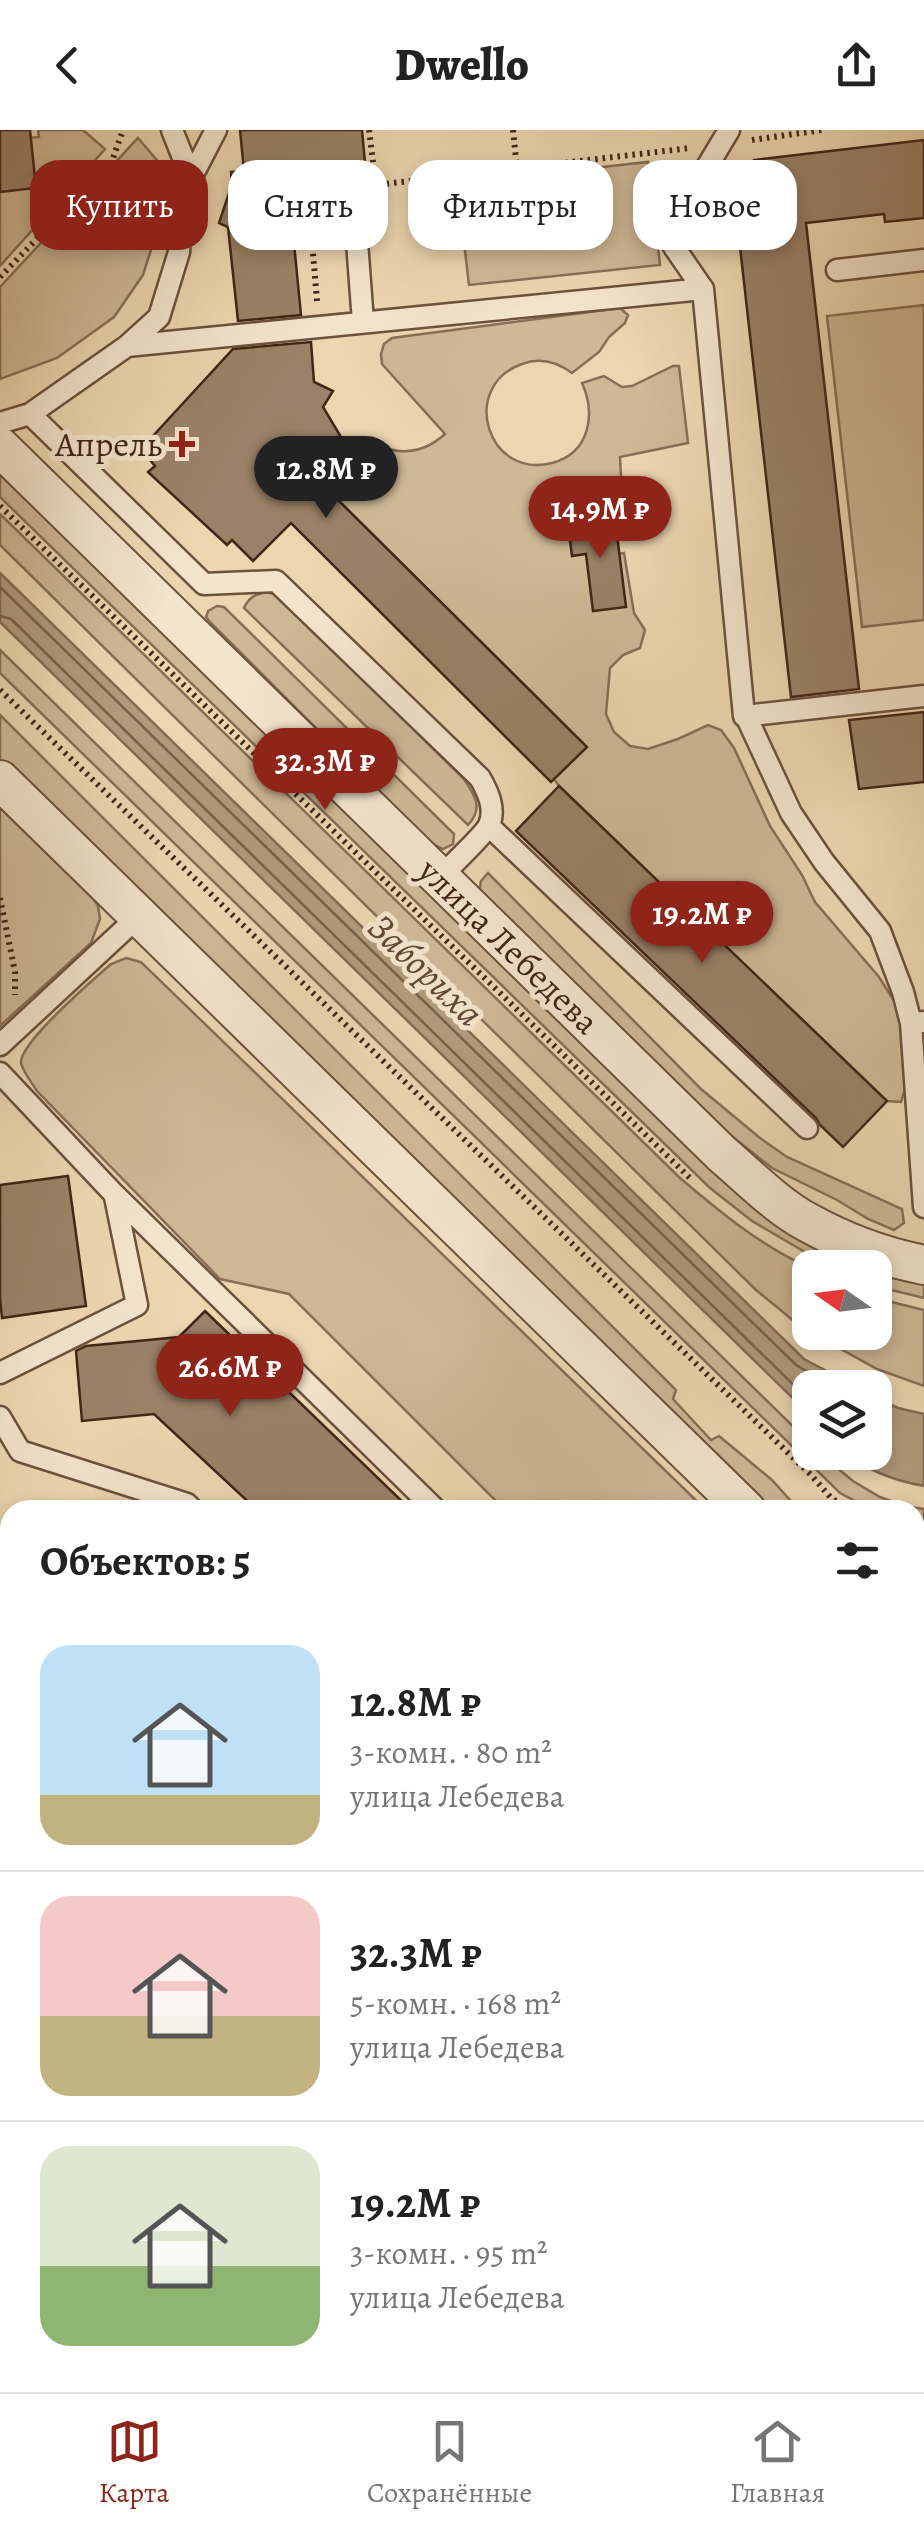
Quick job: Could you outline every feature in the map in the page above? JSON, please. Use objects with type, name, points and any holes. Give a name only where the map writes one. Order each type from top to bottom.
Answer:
[{"type":"street","name":"улица Лебедева","points":[[0,448],[696,1130],[756,1184],[805,1221],[846,1241],[924,1265]]},
{"type":"street","points":[[0,780],[736,1500]]},
{"type":"lane","points":[[172,130],[184,160]]},
{"type":"lane","points":[[201,160],[216,130]]},
{"type":"lane","points":[[725,137],[680,212],[674,247],[703,289],[744,716],[790,813],[880,931],[917,1022],[924,1207]]},
{"type":"lane","points":[[0,423],[30,414],[127,346],[159,317],[179,250]]},
{"type":"lane","points":[[358,250],[363,322]]},
{"type":"lane","points":[[837,270],[924,260]]},
{"type":"lane","points":[[127,346],[703,289]]},
{"type":"lane","points":[[30,414],[204,584],[276,581],[480,778],[492,809],[489,826],[439,878]]},
{"type":"lane","points":[[746,716],[924,696]]},
{"type":"lane","points":[[489,826],[808,1128]]},
{"type":"lane","points":[[7,1038],[140,915]]},
{"type":"lane","points":[[0,1074],[114,1195],[426,1500]]},
{"type":"lane","points":[[0,1373],[137,1304],[114,1195]]},
{"type":"lane","points":[[0,1416],[20,1451],[174,1500]]},
{"type":"path","points":[[0,277],[112,162],[123,130]]},
{"type":"path","points":[[369,130],[373,160]]},
{"type":"path","points":[[513,130],[516,160]]},
{"type":"path","points":[[571,160],[725,137],[822,130]]},
{"type":"path","points":[[313,250],[319,327]]},
{"type":"path","points":[[0,506],[694,1182]]},
{"type":"path","points":[[0,690],[834,1500]]},
{"type":"path","points":[[0,898],[15,972],[7,1038]]},
{"type":"shaded area","points":[[38,130],[83,130],[105,149],[95,160],[30,160],[30,233],[0,266],[0,192],[30,138],[39,137]]},
{"type":"shaded area","points":[[138,138],[157,160],[118,160]]},
{"type":"shaded area","points":[[633,164],[633,250],[658,250],[660,265],[469,285],[465,250],[613,250],[613,166]]},
{"type":"shaded area","points":[[34,250],[151,250],[143,275],[114,317],[57,358],[0,379],[0,287]]},
{"type":"shaded area","points":[[924,305],[924,620],[862,627],[827,316]]},
{"type":"shaded area","points":[[620,308],[628,315],[625,323],[599,352],[572,373],[554,363],[535,361],[503,375],[491,391],[487,409],[489,428],[497,445],[511,458],[529,465],[552,463],[575,451],[586,431],[589,407],[582,383],[604,376],[622,387],[632,386],[679,366],[688,443],[620,457],[623,514],[599,523],[606,556],[624,553],[634,613],[645,630],[640,648],[623,655],[610,668],[606,714],[614,732],[630,746],[648,749],[708,725],[721,730],[734,748],[770,826],[815,902],[879,977],[900,1010],[907,1082],[901,1102],[887,1101],[559,786],[554,779],[586,748],[337,499],[363,471],[356,463],[377,445],[412,451],[445,434],[382,364],[384,344],[392,338]]},
{"type":"shaded area","points":[[0,468],[675,1132],[879,1250],[801,1250],[752,1221],[710,1188],[0,497]]},
{"type":"shaded area","points":[[0,514],[680,1178],[726,1216],[792,1259],[792,1320],[756,1290],[0,545]]},
{"type":"shaded area","points":[[267,592],[277,595],[464,779],[477,807],[468,825],[244,608],[253,597]]},
{"type":"shaded area","points":[[224,607],[454,834],[453,844],[443,849],[431,843],[210,622],[206,617],[208,611]]},
{"type":"shaded area","points":[[0,650],[792,1425],[792,1446],[0,673]]},
{"type":"shaded area","points":[[0,715],[676,1390],[673,1399],[711,1440],[719,1436],[790,1500],[750,1500],[0,765]]},
{"type":"shaded area","points":[[0,803],[86,886],[98,906],[100,919],[91,943],[0,1026]]},
{"type":"shaded area","points":[[488,873],[701,1089],[787,1157],[902,1209],[904,1223],[894,1230],[772,1168],[704,1114],[479,893],[481,881]]},
{"type":"shaded area","points":[[126,958],[141,962],[696,1500],[495,1500],[289,1294],[220,1279],[37,1091],[21,1063],[32,1041],[111,964]]},
{"type":"shaded area","points":[[892,1257],[924,1276],[924,1298],[892,1290]]},
{"type":"shaded area","points":[[892,1302],[924,1310],[924,1386],[892,1374],[892,1370],[877,1369],[843,1350],[892,1350]]},
{"type":"shaded area","points":[[816,1470],[840,1470],[888,1500],[853,1500]]},
{"type":"water","points":[[0,573],[792,1350],[825,1370],[792,1370],[792,1397],[0,622]]},
{"type":"water","points":[[892,1405],[924,1414],[924,1486],[874,1470],[892,1470]]},
{"type":"building","points":[[0,130],[30,130],[33,160],[30,160],[30,189],[0,192]]},
{"type":"building","points":[[240,130],[362,130],[365,160],[243,160]]},
{"type":"building","points":[[924,140],[924,218],[885,222],[884,214],[806,223],[859,689],[791,697],[740,250],[797,250],[797,160],[754,160]]},
{"type":"building","points":[[228,196],[228,227],[219,223]]},
{"type":"building","points":[[230,250],[295,250],[301,315],[238,321]]},
{"type":"building","points":[[311,342],[314,382],[333,391],[323,407],[362,472],[337,499],[587,747],[551,782],[291,523],[253,561],[232,540],[227,545],[148,472],[155,466],[141,449],[233,349]]},
{"type":"building","points":[[615,519],[626,607],[593,611],[586,554],[572,556],[568,524]]},
{"type":"building","points":[[924,712],[924,782],[859,789],[849,720]]},
{"type":"building","points":[[559,786],[887,1101],[843,1147],[516,831]]},
{"type":"building","points":[[68,1176],[86,1306],[2,1318],[0,1185]]},
{"type":"building","points":[[205,1311],[401,1500],[246,1500],[154,1414],[82,1421],[76,1351],[86,1346],[179,1337]]},
{"type":"place","name":"Апрель","points":[[182,444]]},
{"type":"water label","name":"Забориха","points":[[426,970]]}]
